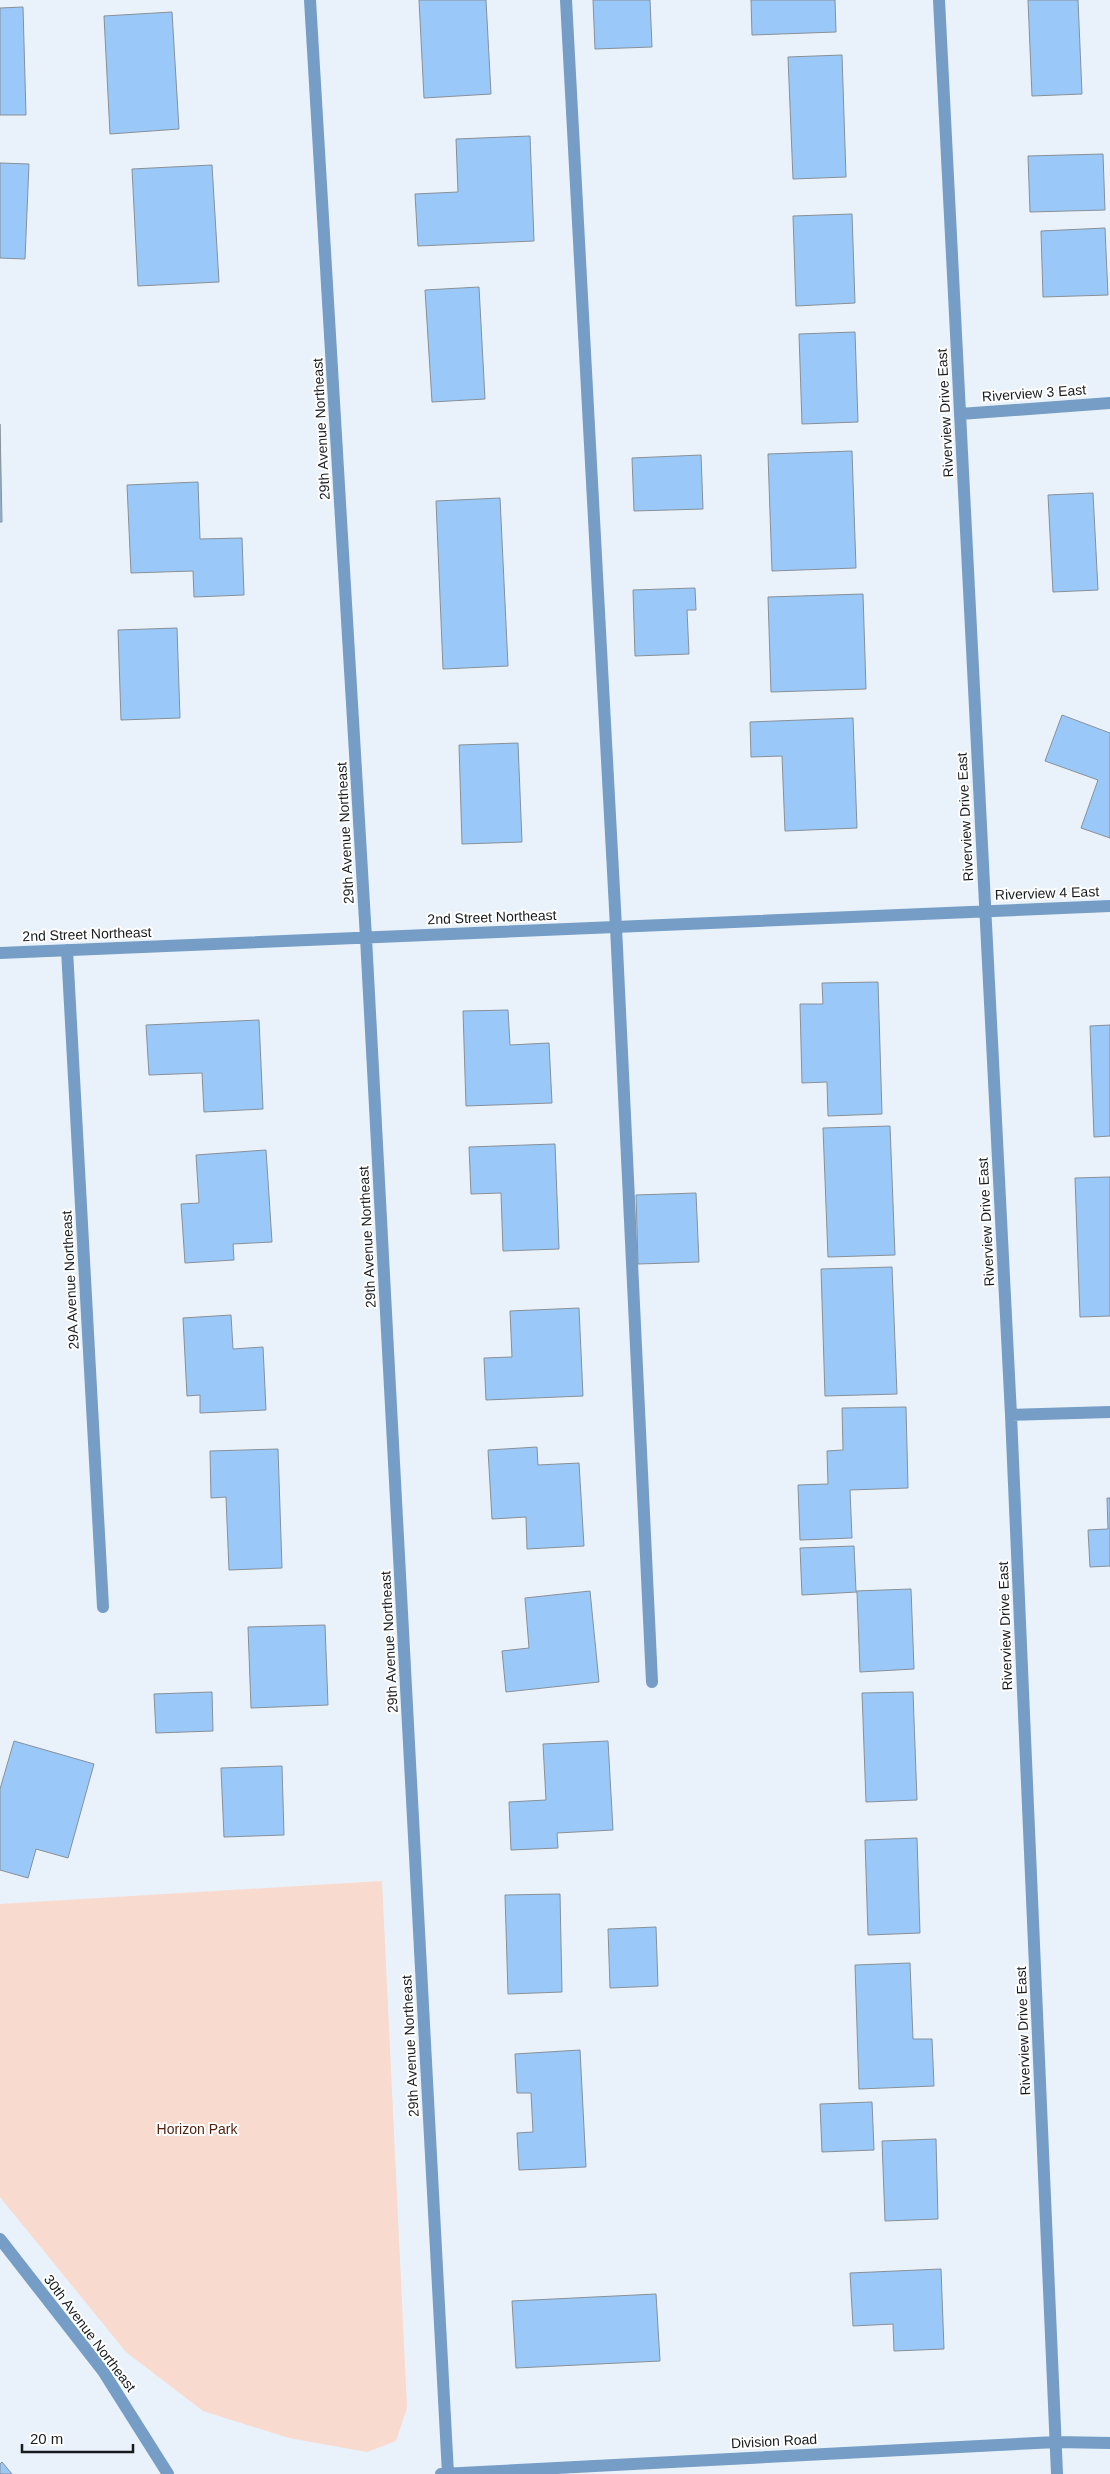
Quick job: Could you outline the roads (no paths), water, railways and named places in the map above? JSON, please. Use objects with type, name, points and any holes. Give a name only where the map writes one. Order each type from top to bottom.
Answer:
[{"type":"street","name":"29th Avenue Northeast","points":[[310,0],[366,938],[445,2474]]},
{"type":"street","points":[[566,0],[616,927],[652,1682]]},
{"type":"street","name":"Riverview Drive East","points":[[939,0],[1011,1415],[1057,2474]]},
{"type":"street","name":"Riverview 3 East","points":[[960,414],[1110,403]]},
{"type":"street","name":"Riverview 4 East","points":[[984,911],[1110,906]]},
{"type":"street","name":"2nd Street Northeast","points":[[0,953],[984,911]]},
{"type":"street","name":"29A Avenue Northeast","points":[[67,950],[102,1607]]},
{"type":"street","points":[[1011,1415],[1110,1412]]},
{"type":"street","name":"30th Avenue Northeast","points":[[0,2239],[103,2372],[168,2474]]},
{"type":"street","name":"Division Road","points":[[445,2474],[1056,2442],[1110,2443]]},
{"type":"park label","name":"Horizon Park","points":[[197,2129]]}]
